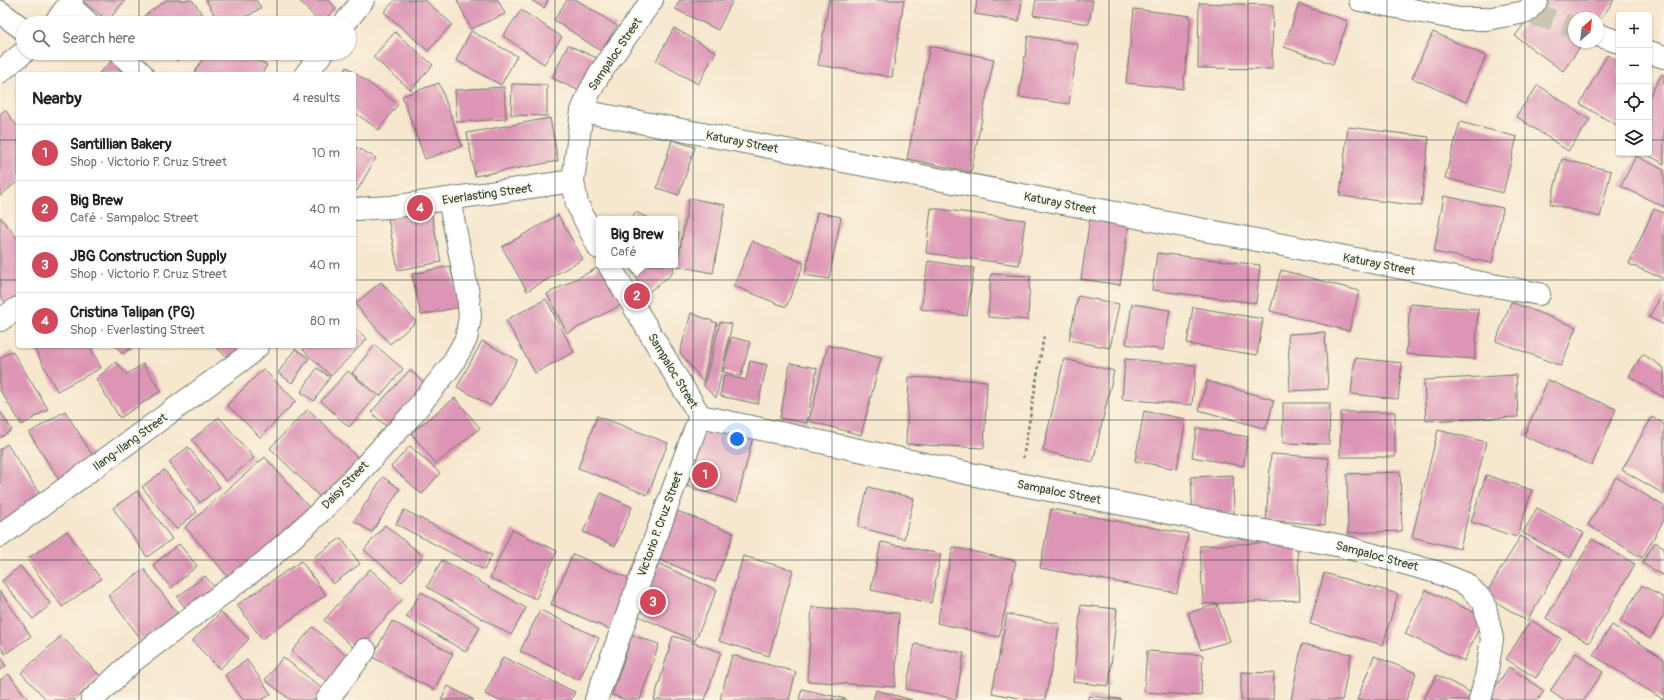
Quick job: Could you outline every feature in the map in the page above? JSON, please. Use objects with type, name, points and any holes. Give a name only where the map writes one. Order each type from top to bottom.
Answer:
[{"type":"street","points":[[350,16],[363,0]]},
{"type":"street","name":"Sampaloc Street","points":[[596,242],[577,204],[573,181],[582,111],[589,93],[600,73],[652,0]]},
{"type":"street","points":[[1360,0],[1460,19],[1486,19],[1532,9]]},
{"type":"street","points":[[60,16],[71,2],[82,16]]},
{"type":"street","points":[[0,12],[16,24]]},
{"type":"street","points":[[1604,37],[1616,41]]},
{"type":"street","points":[[1652,53],[1664,57]]},
{"type":"street","points":[[0,72],[16,59]]},
{"type":"street","points":[[127,60],[140,72]]},
{"type":"street","points":[[308,72],[317,60]]},
{"type":"street","name":"Katuray Street","points":[[582,111],[1538,294]]},
{"type":"street","name":"Everlasting Street","points":[[356,209],[391,207],[573,181]]},
{"type":"street","name":"Daisy Street","points":[[92,700],[133,661],[266,561],[313,519],[352,480],[404,422],[451,366],[466,339],[470,318],[468,294],[449,199]]},
{"type":"street","name":"Sampaloc Street","points":[[611,268],[700,416],[1018,484],[1342,546],[1436,572],[1466,584],[1484,602],[1492,639],[1486,677],[1480,700]]},
{"type":"street","points":[[0,320],[16,309]]},
{"type":"street","name":"Ilang-Ilang Street","points":[[0,536],[246,357],[256,348]]},
{"type":"street","name":"Victorio P. Cruz Street","points":[[600,699],[700,416]]},
{"type":"street","points":[[327,700],[365,650]]},
{"type":"path","points":[[1018,484],[1044,336]]},
{"type":"building","points":[[81,0],[125,0],[112,16],[102,16]]},
{"type":"building","points":[[166,0],[192,0],[204,16],[144,16]]},
{"type":"building","points":[[206,0],[256,0],[261,8],[248,16],[215,16]]},
{"type":"building","points":[[299,0],[329,0],[336,9],[328,16],[314,16]]},
{"type":"building","points":[[395,0],[425,0],[452,24],[428,51],[384,12]]},
{"type":"building","points":[[457,0],[498,0],[505,14],[471,29]]},
{"type":"building","points":[[531,0],[548,0],[544,8]]},
{"type":"building","points":[[567,0],[577,0],[617,26],[601,51],[554,20]]},
{"type":"building","points":[[680,0],[728,0],[732,2],[718,30],[675,9]]},
{"type":"building","points":[[829,0],[904,0],[892,77],[818,65]]},
{"type":"building","points":[[977,0],[1022,0],[1019,21],[975,14]]},
{"type":"building","points":[[1036,0],[1093,0],[1089,24],[1033,15]]},
{"type":"building","points":[[1542,0],[1614,0],[1604,14],[1604,12],[1568,12],[1568,48],[1580,48],[1563,71],[1515,36]]},
{"type":"building","points":[[1199,3],[1273,5],[1272,69],[1198,68]]},
{"type":"building","points":[[1299,4],[1348,21],[1333,64],[1284,47]]},
{"type":"building","points":[[1134,9],[1191,16],[1183,89],[1126,83]]},
{"type":"building","points":[[521,10],[562,37],[544,64],[503,36]]},
{"type":"building","points":[[674,28],[716,52],[698,84],[656,61]]},
{"type":"building","points":[[471,31],[517,56],[501,85],[456,60]]},
{"type":"building","points":[[395,32],[433,65],[411,90],[373,57]]},
{"type":"building","points":[[1433,32],[1486,56],[1466,102],[1412,78]]},
{"type":"building","points":[[1028,36],[1078,44],[1069,104],[1019,97]]},
{"type":"building","points":[[568,45],[601,60],[586,94],[552,78]]},
{"type":"building","points":[[930,46],[994,59],[971,172],[907,159]]},
{"type":"building","points":[[1607,55],[1616,60],[1616,125],[1580,104]]},
{"type":"building","points":[[202,60],[257,60],[267,65],[263,72],[195,72]]},
{"type":"building","points":[[112,61],[122,72],[100,72]]},
{"type":"building","points":[[347,67],[354,72],[343,72]]},
{"type":"building","points":[[356,74],[398,104],[379,130],[356,113]]},
{"type":"building","points":[[1662,74],[1664,75],[1664,164],[1650,156],[1652,156],[1652,92]]},
{"type":"building","points":[[439,83],[462,146],[425,159],[402,96]]},
{"type":"building","points":[[512,84],[547,85],[547,116],[511,115]]},
{"type":"building","points":[[1538,85],[1590,120],[1568,151],[1516,116]]},
{"type":"building","points":[[504,87],[506,119],[457,122],[455,90]]},
{"type":"building","points":[[5,110],[16,124],[16,183],[0,196],[0,114]]},
{"type":"building","points":[[550,118],[558,161],[475,176],[467,133]]},
{"type":"building","points":[[1460,122],[1517,137],[1503,193],[1445,178]]},
{"type":"building","points":[[1348,127],[1429,137],[1421,206],[1340,196]]},
{"type":"building","points":[[672,140],[695,147],[679,195],[657,188]]},
{"type":"building","points":[[356,147],[376,158],[357,191],[356,190]]},
{"type":"building","points":[[1636,156],[1664,170],[1664,207],[1621,186]]},
{"type":"building","points":[[1562,159],[1611,171],[1600,217],[1550,204]]},
{"type":"building","points":[[1444,196],[1503,208],[1492,263],[1434,252]]},
{"type":"building","points":[[689,198],[725,205],[713,273],[678,266]]},
{"type":"building","points":[[430,206],[441,262],[398,270],[387,213]]},
{"type":"building","points":[[931,208],[1025,220],[1019,265],[926,253]]},
{"type":"building","points":[[1654,209],[1664,213],[1664,279],[1629,264]]},
{"type":"building","points":[[635,212],[644,216],[633,216]]},
{"type":"building","points":[[817,212],[841,217],[829,279],[805,275]]},
{"type":"building","points":[[558,215],[583,259],[527,291],[502,247]]},
{"type":"building","points":[[0,217],[16,237],[16,303],[10,308],[0,296]]},
{"type":"building","points":[[1090,217],[1129,223],[1120,285],[1081,279]]},
{"type":"building","points":[[752,241],[804,263],[786,307],[734,286]]},
{"type":"building","points":[[1157,253],[1260,265],[1256,303],[1152,290]]},
{"type":"building","points":[[928,261],[974,268],[967,316],[921,309]]},
{"type":"building","points":[[450,266],[460,307],[421,315],[412,274]]},
{"type":"building","points":[[597,268],[605,268],[623,304],[567,333],[547,294]]},
{"type":"building","points":[[630,268],[673,268],[672,274],[646,294]]},
{"type":"building","points":[[1281,270],[1359,291],[1349,331],[1270,311]]},
{"type":"building","points":[[991,274],[1030,276],[1028,320],[988,317]]},
{"type":"building","points":[[381,282],[416,322],[390,344],[356,305],[356,303]]},
{"type":"building","points":[[1664,291],[1664,325],[1649,317]]},
{"type":"building","points":[[1078,296],[1119,304],[1110,348],[1069,340]]},
{"type":"building","points":[[546,299],[574,352],[535,373],[506,320]]},
{"type":"building","points":[[1511,302],[1576,327],[1561,366],[1496,341]]},
{"type":"building","points":[[1132,304],[1170,310],[1163,350],[1126,344]]},
{"type":"building","points":[[1410,304],[1478,309],[1475,359],[1406,354]]},
{"type":"building","points":[[1193,307],[1263,319],[1257,355],[1187,344]]},
{"type":"building","points":[[691,313],[717,323],[703,382],[680,352]]},
{"type":"building","points":[[720,322],[732,324],[716,398],[704,386]]},
{"type":"building","points":[[356,329],[367,339],[331,376],[303,350],[305,348],[356,348]]},
{"type":"building","points":[[1325,332],[1328,389],[1290,391],[1288,334]]},
{"type":"building","points":[[731,337],[750,342],[741,376],[723,372]]},
{"type":"building","points":[[482,341],[517,360],[491,406],[457,387]]},
{"type":"building","points":[[375,345],[403,369],[380,396],[352,373]]},
{"type":"building","points":[[828,345],[881,358],[861,435],[809,421]]},
{"type":"building","points":[[34,348],[91,348],[101,368],[57,391]]},
{"type":"building","points":[[118,348],[131,348],[122,354]]},
{"type":"building","points":[[216,348],[241,348],[231,360]]},
{"type":"building","points":[[295,349],[309,358],[292,383],[278,373]]},
{"type":"building","points":[[12,351],[48,409],[22,425],[0,390],[0,358]]},
{"type":"building","points":[[1643,354],[1664,368],[1664,398],[1629,376]]},
{"type":"building","points":[[1355,358],[1402,363],[1398,399],[1351,394]]},
{"type":"building","points":[[1064,359],[1114,371],[1093,462],[1043,451]]},
{"type":"building","points":[[1125,359],[1196,365],[1192,405],[1122,399]]},
{"type":"building","points":[[750,361],[767,365],[758,404],[720,396],[724,375],[746,380]]},
{"type":"building","points":[[116,362],[127,374],[143,364],[161,391],[120,418],[96,379]]},
{"type":"building","points":[[790,363],[817,368],[807,423],[780,418]]},
{"type":"building","points":[[317,368],[330,377],[314,401],[301,392]]},
{"type":"building","points":[[263,369],[296,401],[260,437],[227,405]]},
{"type":"building","points":[[410,370],[429,388],[390,430],[371,412]]},
{"type":"building","points":[[348,371],[377,396],[349,427],[321,401]]},
{"type":"building","points":[[1516,375],[1518,417],[1426,421],[1424,380]]},
{"type":"building","points":[[909,377],[987,381],[984,448],[906,444]]},
{"type":"building","points":[[1548,380],[1616,409],[1592,465],[1524,436]]},
{"type":"building","points":[[1207,381],[1274,400],[1266,429],[1199,410]]},
{"type":"building","points":[[455,398],[480,428],[436,464],[411,433]]},
{"type":"building","points":[[1283,403],[1330,403],[1329,444],[1283,443]]},
{"type":"building","points":[[308,409],[362,462],[324,501],[270,448]]},
{"type":"building","points":[[0,411],[12,430],[0,438]]},
{"type":"building","points":[[65,411],[96,461],[61,483],[29,433]]},
{"type":"building","points":[[1144,411],[1186,419],[1177,469],[1135,461]]},
{"type":"building","points":[[1341,412],[1395,412],[1395,457],[1340,457]]},
{"type":"building","points":[[597,416],[668,443],[648,495],[578,468]]},
{"type":"building","points":[[219,417],[254,458],[226,481],[192,440]]},
{"type":"building","points":[[1652,417],[1664,424],[1664,494],[1622,470]]},
{"type":"building","points":[[707,426],[753,437],[737,502],[686,486]]},
{"type":"building","points":[[1197,428],[1248,437],[1243,466],[1192,457]]},
{"type":"building","points":[[1438,430],[1486,442],[1460,549],[1412,537]]},
{"type":"building","points":[[7,444],[45,502],[0,530],[0,449]]},
{"type":"building","points":[[410,446],[440,473],[422,494],[391,467]]},
{"type":"building","points":[[188,447],[220,487],[200,503],[169,462]]},
{"type":"building","points":[[1271,454],[1329,458],[1325,525],[1266,520]]},
{"type":"building","points":[[265,457],[312,511],[232,581],[185,527]]},
{"type":"building","points":[[164,470],[197,512],[176,529],[142,487]]},
{"type":"building","points":[[1400,472],[1402,531],[1348,533],[1347,474]]},
{"type":"building","points":[[1233,475],[1234,514],[1193,516],[1191,477]]},
{"type":"building","points":[[1486,475],[1532,490],[1517,537],[1471,522]]},
{"type":"building","points":[[383,477],[400,489],[372,532],[354,521]]},
{"type":"building","points":[[1616,477],[1664,506],[1664,520],[1642,558],[1588,525]]},
{"type":"building","points":[[868,487],[914,498],[904,539],[858,527]]},
{"type":"building","points":[[137,491],[172,539],[147,557],[113,508]]},
{"type":"building","points":[[601,493],[632,507],[615,546],[583,532]]},
{"type":"building","points":[[1537,508],[1584,533],[1570,558],[1523,533]]},
{"type":"building","points":[[1051,509],[1188,534],[1177,593],[1040,568]]},
{"type":"building","points":[[404,510],[492,555],[484,570],[396,524]]},
{"type":"building","points":[[677,511],[734,533],[715,582],[658,559]]},
{"type":"building","points":[[385,525],[423,556],[402,582],[364,550]]},
{"type":"building","points":[[512,530],[557,551],[536,599],[490,578]]},
{"type":"building","points":[[67,531],[101,579],[62,607],[27,559]]},
{"type":"building","points":[[1521,536],[1562,561],[1527,621],[1485,595]]},
{"type":"building","points":[[341,538],[360,564],[333,584],[314,557]]},
{"type":"building","points":[[1592,539],[1635,564],[1589,643],[1546,618]]},
{"type":"building","points":[[1297,541],[1300,600],[1203,604],[1200,546]]},
{"type":"building","points":[[881,542],[941,554],[931,603],[871,590]]},
{"type":"building","points":[[1655,542],[1664,547],[1664,576],[1642,563]]},
{"type":"building","points":[[179,544],[197,566],[171,588],[153,565]]},
{"type":"building","points":[[953,547],[1016,561],[999,637],[937,623]]},
{"type":"building","points":[[573,554],[632,580],[611,630],[551,604]]},
{"type":"building","points":[[743,556],[793,570],[769,656],[719,641]]},
{"type":"building","points":[[442,560],[526,608],[511,635],[427,587]]},
{"type":"building","points":[[301,561],[326,595],[262,639],[237,605]]},
{"type":"building","points":[[659,564],[717,590],[695,641],[636,615]]},
{"type":"building","points":[[20,566],[51,604],[33,619],[2,581]]},
{"type":"building","points":[[144,569],[177,613],[142,640],[108,596]]},
{"type":"building","points":[[370,569],[403,599],[356,650],[324,620]]},
{"type":"building","points":[[1324,573],[1398,594],[1383,645],[1310,624]]},
{"type":"building","points":[[205,576],[219,593],[191,615],[177,597]]},
{"type":"building","points":[[1642,585],[1664,598],[1664,615],[1650,639],[1620,621]]},
{"type":"building","points":[[1426,590],[1484,617],[1464,661],[1405,634]]},
{"type":"building","points":[[0,591],[31,636],[5,654],[0,646]]},
{"type":"building","points":[[421,592],[480,627],[466,652],[406,617]]},
{"type":"building","points":[[1217,604],[1230,641],[1201,650],[1188,613]]},
{"type":"building","points":[[1081,605],[1117,609],[1109,686],[1073,682]]},
{"type":"building","points":[[812,607],[899,613],[895,687],[807,681]]},
{"type":"building","points":[[540,610],[599,638],[579,680],[520,651]]},
{"type":"building","points":[[221,612],[249,639],[220,669],[192,641]]},
{"type":"building","points":[[1007,614],[1060,624],[1045,700],[1030,700],[992,693]]},
{"type":"building","points":[[1531,620],[1561,639],[1536,678],[1506,659]]},
{"type":"building","points":[[392,621],[453,654],[434,690],[372,657]]},
{"type":"building","points":[[1612,625],[1664,659],[1664,700],[1593,655]]},
{"type":"building","points":[[313,627],[351,660],[330,684],[292,651]]},
{"type":"building","points":[[632,635],[659,644],[640,700],[626,700],[612,695]]},
{"type":"building","points":[[61,636],[100,676],[75,700],[47,700],[21,673]]},
{"type":"building","points":[[673,636],[721,652],[705,700],[654,700]]},
{"type":"building","points":[[915,644],[964,653],[956,699],[906,689]]},
{"type":"building","points":[[1302,644],[1351,654],[1342,700],[1291,700]]},
{"type":"building","points":[[1147,651],[1203,655],[1201,696],[1144,692]]},
{"type":"building","points":[[1576,653],[1603,672],[1584,700],[1563,700],[1550,691]]},
{"type":"building","points":[[732,655],[796,672],[789,700],[720,700]]},
{"type":"building","points":[[1374,656],[1416,673],[1406,700],[1357,700]]},
{"type":"building","points":[[0,657],[6,666],[0,670]]},
{"type":"building","points":[[283,657],[324,690],[315,700],[291,700],[265,680]]},
{"type":"building","points":[[503,657],[575,692],[571,700],[498,700],[485,694]]},
{"type":"building","points":[[247,660],[271,694],[262,700],[243,700],[225,675]]},
{"type":"building","points":[[1509,667],[1544,691],[1538,700],[1487,700]]},
{"type":"building","points":[[1241,672],[1274,673],[1273,700],[1241,700]]},
{"type":"building","points":[[9,674],[28,700],[0,700],[0,680]]},
{"type":"building","points":[[1437,675],[1479,697],[1478,700],[1423,700]]},
{"type":"building","points":[[448,686],[474,700],[441,700]]},
{"type":"building","points":[[802,689],[846,699],[846,700],[799,700]]},
{"type":"building","points":[[876,690],[912,700],[873,700]]},
{"type":"building","points":[[1088,696],[1121,699],[1121,700],[1088,700]]},
{"type":"tunnel","points":[[1532,14],[1568,25]]},
{"type":"place","name":"Cristina Talipan (PG)","points":[[420,208]]},
{"type":"place","name":"Big Brew","points":[[637,296]]},
{"type":"place","name":"Santillian Bakery","points":[[705,475]]},
{"type":"place","name":"JBG Construction Supply","points":[[653,602]]}]
